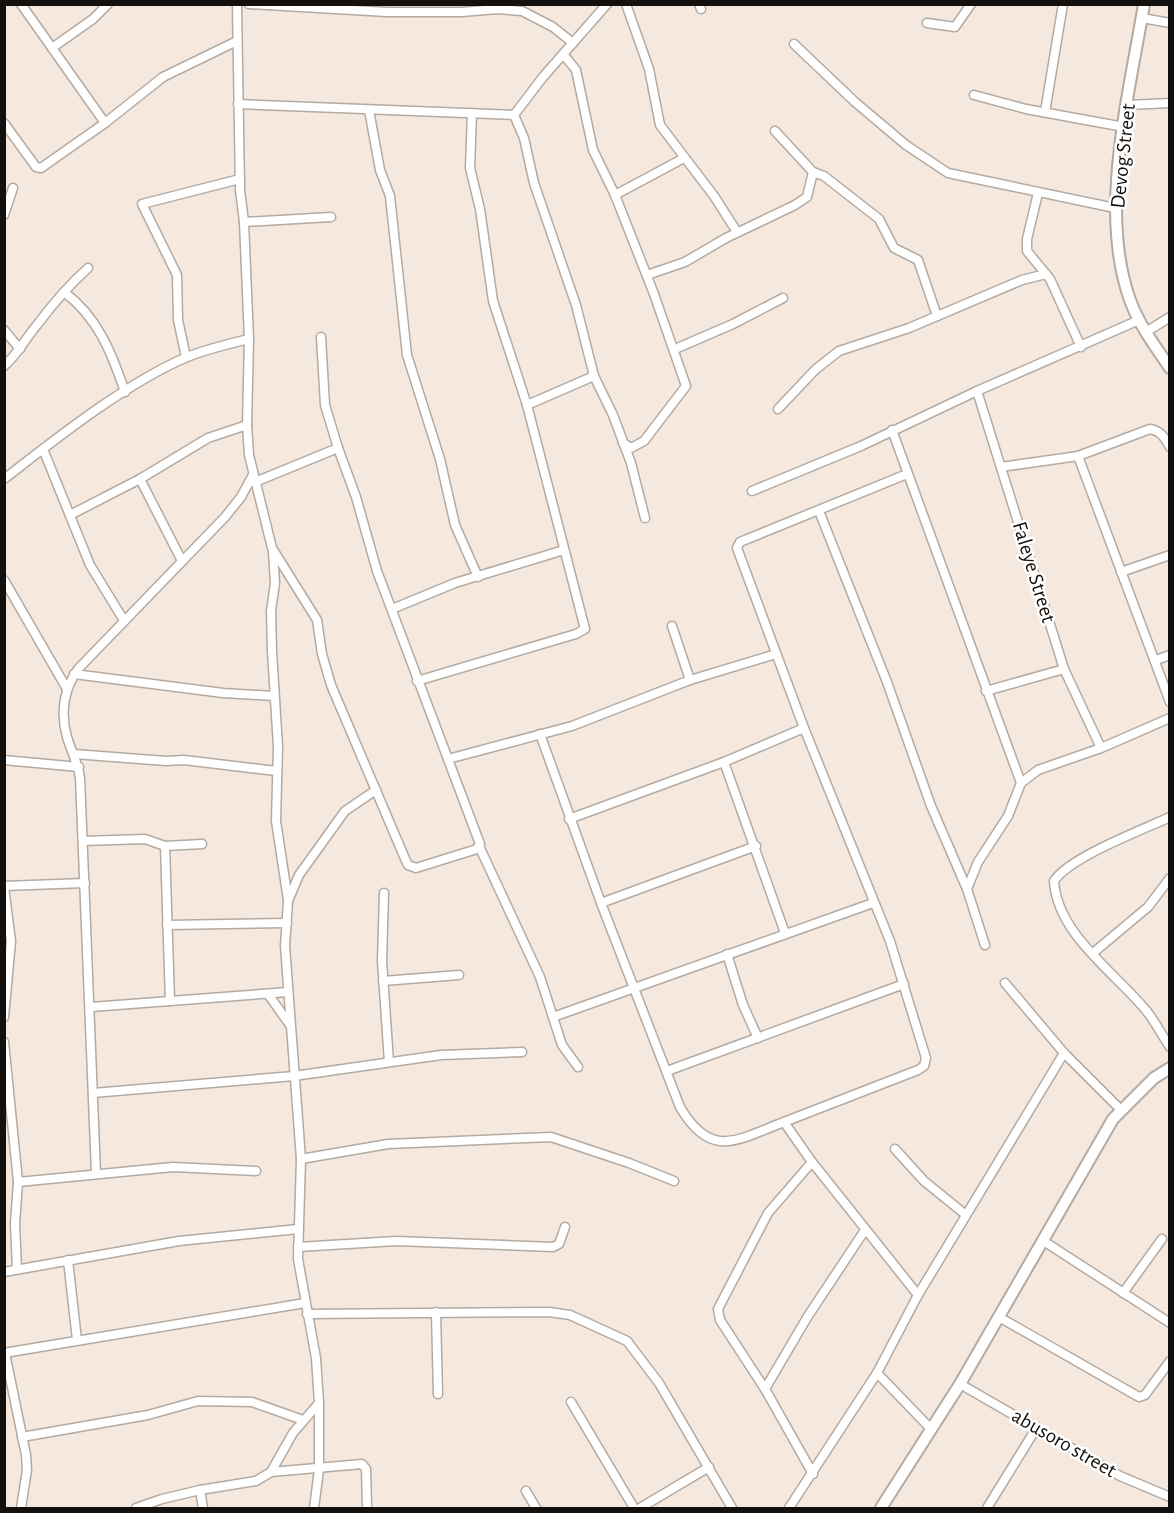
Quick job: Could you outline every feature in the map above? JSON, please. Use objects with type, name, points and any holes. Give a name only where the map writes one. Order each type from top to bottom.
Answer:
[{"type":"street","points":[[21,4],[105,123]]},
{"type":"street","points":[[52,48],[93,19],[108,4]]},
{"type":"street","points":[[237,4],[240,179],[249,339],[247,425],[254,478],[266,514],[275,583],[272,611],[278,747],[276,822],[288,901],[286,923],[288,992],[301,1159],[298,1247],[305,1303],[316,1358],[319,1403],[319,1470],[314,1509]]},
{"type":"street","points":[[249,4],[462,12],[497,9],[522,11],[573,40]]},
{"type":"street","points":[[514,115],[573,40],[607,4]]},
{"type":"street","points":[[626,4],[649,69],[660,125],[714,196],[737,232]]},
{"type":"street","points":[[927,23],[955,27],[971,4]]},
{"type":"street","points":[[1045,112],[1063,4]]},
{"type":"street","name":"Devog Street","points":[[1144,4],[1124,127],[1115,208],[1125,285],[1139,320],[1170,368]]},
{"type":"street","points":[[1142,18],[1170,23]]},
{"type":"street","points":[[4,123],[38,168],[105,123],[163,77],[237,41]]},
{"type":"street","points":[[794,44],[855,102],[937,166],[977,181],[1115,208]]},
{"type":"street","points":[[563,54],[576,70],[590,142],[615,195],[647,275],[675,350],[686,389],[644,441],[631,448],[623,443]]},
{"type":"street","points":[[974,95],[1045,112],[1124,127]]},
{"type":"street","points":[[1128,105],[1170,103]]},
{"type":"street","points":[[238,104],[514,115]]},
{"type":"street","points":[[369,110],[380,170],[390,196],[407,355],[440,459],[455,525],[478,577]]},
{"type":"street","points":[[417,681],[576,634],[585,629],[527,405],[493,301],[480,209],[470,168],[472,113]]},
{"type":"street","points":[[514,115],[524,138],[534,183],[576,305],[594,376],[613,415],[631,463],[645,518]]},
{"type":"street","points":[[776,130],[813,172],[824,176],[842,193],[879,219],[891,245],[918,260],[938,316]]},
{"type":"street","points":[[615,195],[684,158]]},
{"type":"street","points":[[647,275],[680,264],[737,232],[801,201],[812,185],[813,172]]},
{"type":"street","points":[[186,357],[178,320],[177,274],[142,204],[240,179]]},
{"type":"street","points":[[4,215],[13,188]]},
{"type":"street","points":[[1038,193],[1026,245],[1030,257],[1046,274],[1081,347]]},
{"type":"street","points":[[244,222],[331,217]]},
{"type":"street","points":[[4,366],[64,292],[88,268]]},
{"type":"street","points":[[778,409],[816,369],[839,351],[938,316],[1022,280],[1046,274]]},
{"type":"street","points":[[64,292],[84,309],[98,327],[126,392]]},
{"type":"street","points":[[675,350],[783,298]]},
{"type":"street","points":[[1146,332],[1170,316]]},
{"type":"street","points":[[753,491],[861,446],[977,391],[1139,320]]},
{"type":"street","points":[[4,330],[20,349]]},
{"type":"street","points":[[321,337],[325,405],[338,448],[357,496],[374,561],[479,846],[515,928],[530,953],[566,1054],[578,1067]]},
{"type":"street","points":[[4,479],[126,392],[186,357],[249,339]]},
{"type":"street","points":[[527,405],[594,376]]},
{"type":"street","name":"Faleye Street","points":[[977,391],[1064,669],[1071,689],[1101,748]]},
{"type":"street","points":[[70,515],[140,479],[208,438],[247,425]]},
{"type":"street","points":[[1001,467],[1078,456],[1150,429],[1156,430],[1164,437],[1170,447]]},
{"type":"street","points":[[892,430],[1021,783]]},
{"type":"street","points":[[96,1173],[91,1007],[79,767],[66,736],[64,719],[67,689],[74,674],[123,619],[236,504],[254,478],[338,448]]},
{"type":"street","points":[[43,449],[90,566],[123,619]]},
{"type":"street","points":[[1078,456],[1170,702]]},
{"type":"street","points":[[540,734],[601,903],[680,1107],[692,1127],[715,1140],[740,1138],[924,1066],[926,1058],[891,941],[873,903],[804,728],[737,548],[740,542],[907,474]]},
{"type":"street","points":[[140,479],[182,561]]},
{"type":"street","points":[[819,511],[887,682],[930,806],[968,888],[985,945]]},
{"type":"street","points":[[272,548],[317,620],[322,654],[331,685],[406,861],[413,868],[479,846]]},
{"type":"street","points":[[392,609],[478,577],[564,550]]},
{"type":"street","points":[[1121,572],[1170,555]]},
{"type":"street","points":[[275,583],[289,578]]},
{"type":"street","points":[[4,580],[67,689]]},
{"type":"street","points":[[672,626],[690,680]]},
{"type":"street","points":[[448,759],[572,726],[690,680],[776,654]]},
{"type":"street","points":[[1156,660],[1170,655]]},
{"type":"street","points":[[986,691],[1064,669]]},
{"type":"street","points":[[74,674],[223,693],[274,696]]},
{"type":"street","points":[[968,888],[978,862],[1008,816],[1021,783],[1038,770],[1101,748],[1170,718]]},
{"type":"street","points":[[569,819],[724,762],[804,728]]},
{"type":"street","points":[[74,754],[166,761],[184,760],[276,771]]},
{"type":"street","points":[[4,760],[79,767]]},
{"type":"street","points":[[724,762],[756,846],[785,933]]},
{"type":"street","points":[[288,901],[299,875],[345,811],[375,790]]},
{"type":"street","points":[[1170,817],[1093,853],[1059,874],[1054,881],[1060,910],[1093,953],[1145,1009],[1170,1047]]},
{"type":"street","points":[[83,841],[145,839],[165,846],[202,844]]},
{"type":"street","points":[[165,846],[170,1001]]},
{"type":"street","points":[[601,903],[756,846]]},
{"type":"street","points":[[1093,953],[1148,907],[1170,878]]},
{"type":"street","points":[[4,1017],[11,941],[4,886],[85,883]]},
{"type":"street","points":[[384,893],[383,981],[389,1062]]},
{"type":"street","points":[[553,1017],[873,903]]},
{"type":"street","points":[[167,925],[286,923]]},
{"type":"street","points":[[726,954],[758,1038]]},
{"type":"street","points":[[383,981],[459,975]]},
{"type":"street","points":[[1005,983],[1064,1053],[1121,1110]]},
{"type":"street","points":[[667,1071],[904,984]]},
{"type":"street","points":[[91,1007],[288,992]]},
{"type":"street","points":[[268,994],[291,1027]]},
{"type":"street","points":[[4,1042],[8,1117],[18,1182],[15,1224],[17,1269]]},
{"type":"street","points":[[93,1093],[294,1076],[441,1055],[522,1052]]},
{"type":"street","points":[[789,1509],[877,1373],[918,1296],[1064,1053]]},
{"type":"street","points":[[881,1509],[960,1384],[1041,1240],[1121,1110],[1154,1078],[1170,1068]]},
{"type":"street","points":[[784,1122],[812,1162],[918,1296]]},
{"type":"street","points":[[301,1159],[387,1144],[551,1137],[674,1181]]},
{"type":"street","points":[[895,1149],[924,1181],[966,1215]]},
{"type":"street","points":[[812,1162],[768,1213],[720,1300],[718,1309],[724,1328],[765,1389],[813,1474]]},
{"type":"street","points":[[18,1182],[173,1167],[256,1171]]},
{"type":"street","points":[[298,1247],[396,1241],[553,1247],[559,1244],[566,1227]]},
{"type":"street","points":[[4,1272],[179,1241],[298,1229]]},
{"type":"street","points":[[765,1389],[808,1316],[865,1230]]},
{"type":"street","points":[[1123,1293],[1162,1239]]},
{"type":"street","points":[[1041,1240],[1170,1323]]},
{"type":"street","points":[[68,1260],[77,1340]]},
{"type":"street","points":[[21,1509],[27,1470],[5,1353],[305,1303]]},
{"type":"street","points":[[436,1312],[438,1394]]},
{"type":"street","points":[[307,1314],[549,1312],[570,1316],[627,1341],[659,1383],[732,1509]]},
{"type":"street","points":[[999,1317],[1139,1397],[1144,1395],[1170,1361]]},
{"type":"street","points":[[877,1373],[931,1429]]},
{"type":"street","name":"abusoro street","points":[[960,1384],[1120,1476],[1170,1497]]},
{"type":"street","points":[[22,1437],[148,1415],[198,1401],[252,1402],[303,1420]]},
{"type":"street","points":[[572,1402],[634,1509]]},
{"type":"street","points":[[271,1472],[293,1433],[319,1403]]},
{"type":"street","points":[[987,1508],[1037,1427]]},
{"type":"street","points":[[136,1509],[162,1499],[200,1490],[256,1481],[271,1472],[365,1465],[367,1509]]},
{"type":"street","points":[[640,1509],[709,1467]]},
{"type":"street","points":[[200,1490],[203,1509]]},
{"type":"street","points":[[526,1491],[536,1509]]}]
